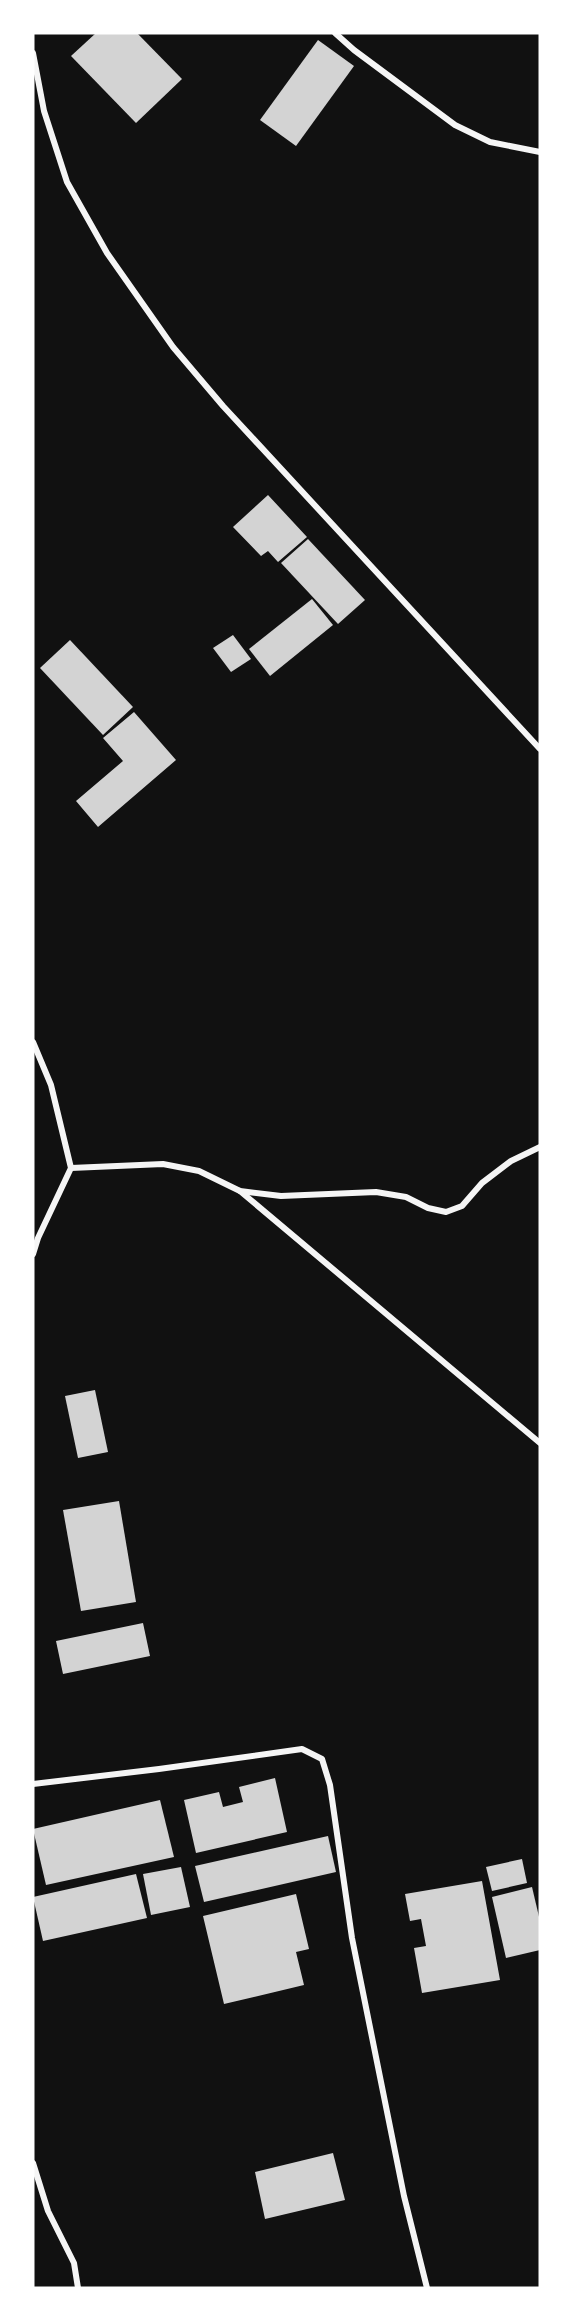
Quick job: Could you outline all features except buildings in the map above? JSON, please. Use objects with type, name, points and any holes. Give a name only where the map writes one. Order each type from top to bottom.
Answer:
[{"type":"street","points":[[335,33],[354,50],[455,125],[490,142],[540,152]]},
{"type":"street","points":[[33,53],[44,111],[68,182],[107,253],[173,347],[230,414],[540,749]]},
{"type":"street","points":[[33,1042],[51,1084],[71,1168],[38,1238],[33,1254]]},
{"type":"street","points":[[240,1191],[281,1196],[376,1192],[406,1197],[429,1208],[446,1212],[462,1206],[482,1183],[511,1161],[540,1147]]},
{"type":"street","points":[[71,1168],[163,1164],[199,1171],[240,1191],[540,1443]]},
{"type":"street","points":[[33,1784],[302,1749],[322,1759],[330,1785],[352,1938],[404,2196],[427,2288]]},
{"type":"street","points":[[33,2163],[48,2211],[74,2263],[78,2288]]}]
